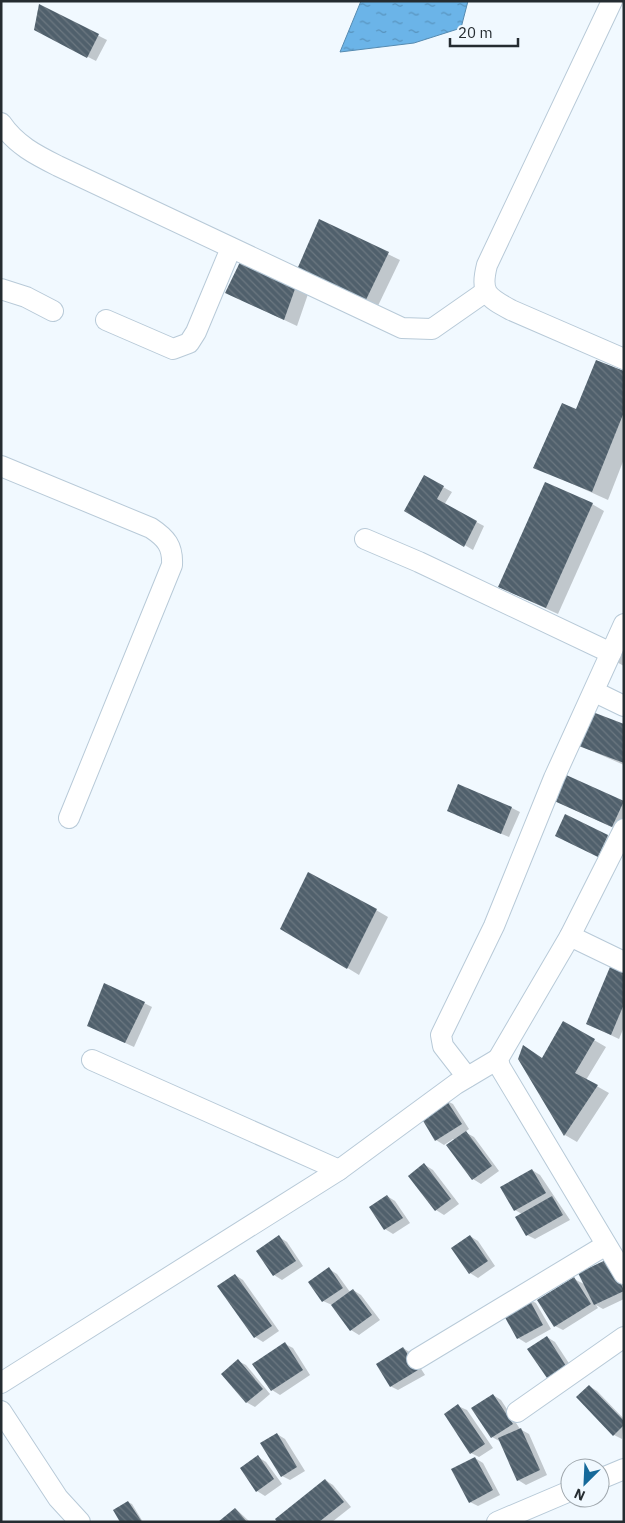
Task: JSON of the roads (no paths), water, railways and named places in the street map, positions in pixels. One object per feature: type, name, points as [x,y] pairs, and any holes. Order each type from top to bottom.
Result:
[{"type":"street","points":[[612,1],[487,264],[483,282],[485,292],[496,302],[624,359]]},
{"type":"street","points":[[1,123],[8,133],[26,150],[402,328],[432,329],[485,292]]},
{"type":"street","points":[[106,320],[173,349],[189,343],[196,332],[231,248]]},
{"type":"street","points":[[1,289],[26,297],[52,311]]},
{"type":"street","points":[[3,472],[151,528],[161,535],[173,552],[172,565],[69,818]]},
{"type":"street","points":[[365,539],[419,562],[611,653]]},
{"type":"street","points":[[467,1077],[443,1046],[441,1035],[494,926],[554,778],[595,692],[624,624]]},
{"type":"street","points":[[595,692],[624,706]]},
{"type":"street","points":[[1,1383],[340,1170],[467,1077],[498,1059],[570,936],[624,829]]},
{"type":"street","points":[[570,936],[624,962]]},
{"type":"street","points":[[498,1059],[500,1067],[624,1274]]},
{"type":"street","points":[[92,1060],[340,1170]]},
{"type":"street","points":[[416,1359],[606,1245]]},
{"type":"street","points":[[517,1412],[624,1337]]},
{"type":"street","points":[[1,1411],[58,1498],[80,1522]]},
{"type":"street","points":[[610,1475],[624,1469]]},
{"type":"street","points":[[497,1522],[560,1495]]},
{"type":"water","points":[[361,1],[468,1],[461,28],[414,43],[340,52]]}]
